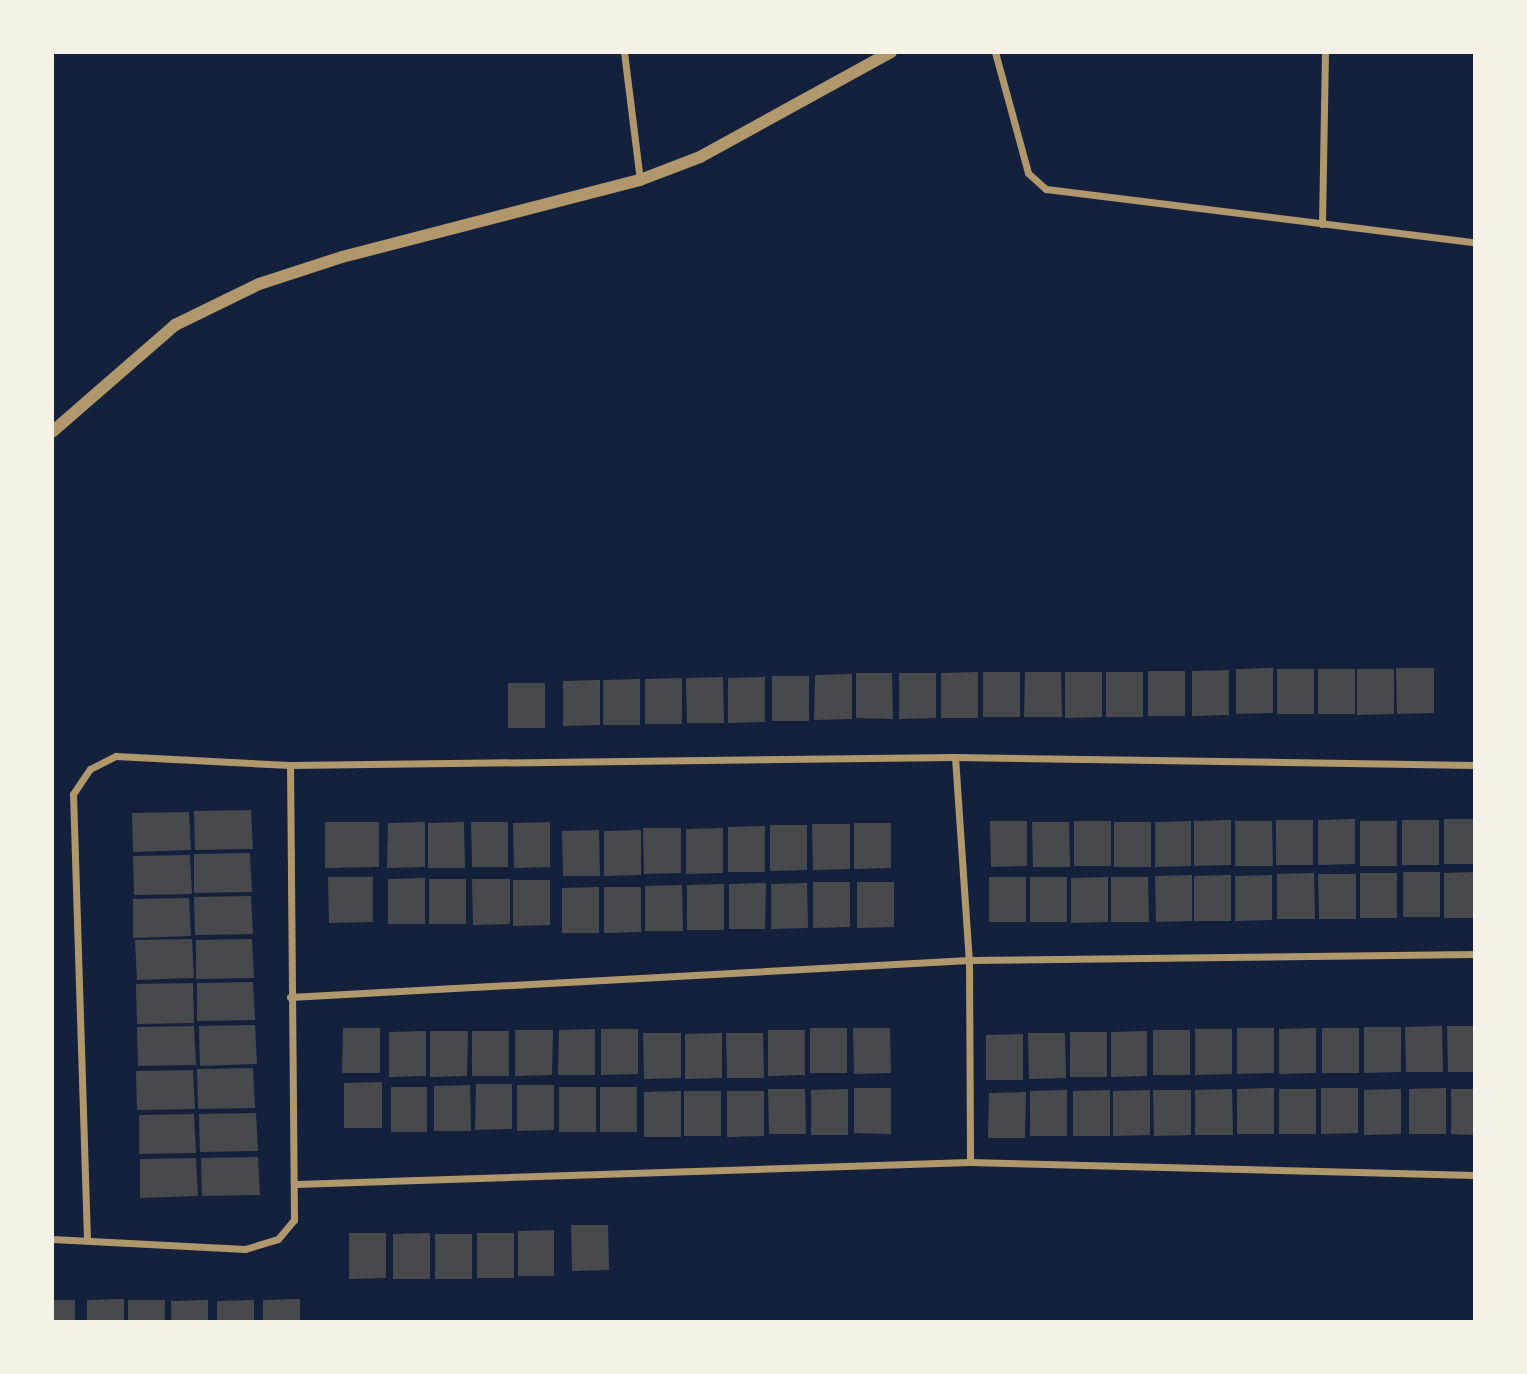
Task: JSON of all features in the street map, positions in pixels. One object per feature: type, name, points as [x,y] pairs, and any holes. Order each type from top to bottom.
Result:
[{"type":"street","points":[[624,52],[640,180]]},
{"type":"street","points":[[52,432],[175,325],[259,284],[342,257],[640,180],[700,157],[891,52]]},
{"type":"street","points":[[995,52],[1028,173],[1046,189],[1475,242]]},
{"type":"street","points":[[1322,224],[1325,52]]},
{"type":"street","points":[[87,1239],[74,794],[90,769],[116,757],[290,765],[955,757],[1475,765]]},
{"type":"street","points":[[955,757],[970,961],[970,1162]]},
{"type":"street","points":[[52,1239],[245,1250],[278,1239],[294,1220],[296,1184],[290,997],[290,765]]},
{"type":"street","points":[[290,997],[970,961],[1475,954]]},
{"type":"street","points":[[296,1184],[970,1162],[1475,1175]]},
{"type":"building","points":[[1273,668],[1273,713],[1236,714],[1236,669]]},
{"type":"building","points":[[1396,668],[1434,668],[1434,713],[1397,714]]},
{"type":"building","points":[[1277,669],[1314,669],[1314,714],[1277,714]]},
{"type":"building","points":[[1318,669],[1355,669],[1355,714],[1318,714]]},
{"type":"building","points":[[1357,669],[1394,669],[1394,714],[1357,715]]},
{"type":"building","points":[[1229,670],[1229,715],[1192,716],[1192,671]]},
{"type":"building","points":[[1148,671],[1185,671],[1185,716],[1148,716]]},
{"type":"building","points":[[978,672],[978,718],[941,718],[941,673]]},
{"type":"building","points":[[983,672],[1020,672],[1020,717],[983,717]]},
{"type":"building","points":[[1025,672],[1061,672],[1062,717],[1024,717]]},
{"type":"building","points":[[1065,672],[1102,672],[1102,717],[1065,718]]},
{"type":"building","points":[[1106,672],[1143,672],[1143,717],[1106,717]]},
{"type":"building","points":[[856,673],[892,673],[893,719],[856,718]]},
{"type":"building","points":[[899,673],[936,673],[936,718],[899,719]]},
{"type":"building","points":[[852,674],[852,719],[814,720],[815,675]]},
{"type":"building","points":[[772,676],[809,676],[809,721],[772,721]]},
{"type":"building","points":[[723,677],[724,723],[687,723],[686,678]]},
{"type":"building","points":[[765,677],[765,722],[728,723],[728,678]]},
{"type":"building","points":[[682,678],[682,724],[645,724],[645,679]]},
{"type":"building","points":[[640,679],[640,725],[603,725],[603,680]]},
{"type":"building","points":[[600,680],[600,725],[563,726],[563,681]]},
{"type":"building","points":[[508,683],[545,683],[545,728],[508,728]]},
{"type":"building","points":[[251,810],[253,849],[195,850],[194,811]]},
{"type":"building","points":[[189,812],[191,850],[133,852],[132,813]]},
{"type":"building","points":[[1355,819],[1355,864],[1318,865],[1318,820]]},
{"type":"building","points":[[1444,819],[1474,819],[1474,864],[1444,864]]},
{"type":"building","points":[[1231,820],[1231,865],[1194,866],[1194,821]]},
{"type":"building","points":[[1276,820],[1313,820],[1313,865],[1276,865]]},
{"type":"building","points":[[1402,820],[1439,820],[1439,865],[1402,865]]},
{"type":"building","points":[[990,821],[1027,821],[1027,866],[991,867]]},
{"type":"building","points":[[1074,821],[1111,821],[1111,866],[1074,866]]},
{"type":"building","points":[[1191,821],[1191,866],[1155,867],[1155,822]]},
{"type":"building","points":[[1235,821],[1272,821],[1273,866],[1235,866]]},
{"type":"building","points":[[1360,821],[1397,821],[1397,866],[1360,866]]},
{"type":"building","points":[[325,822],[379,822],[379,867],[325,868]]},
{"type":"building","points":[[425,822],[425,867],[387,868],[388,823]]},
{"type":"building","points":[[464,822],[465,868],[428,868],[428,823]]},
{"type":"building","points":[[471,822],[508,822],[508,867],[472,867]]},
{"type":"building","points":[[550,822],[550,867],[514,868],[513,823]]},
{"type":"building","points":[[1032,822],[1069,822],[1070,867],[1033,867]]},
{"type":"building","points":[[1114,822],[1151,822],[1151,867],[1114,867]]},
{"type":"building","points":[[854,823],[891,823],[891,868],[854,869]]},
{"type":"building","points":[[812,824],[850,824],[850,869],[813,870]]},
{"type":"building","points":[[770,825],[807,825],[807,870],[770,871]]},
{"type":"building","points":[[765,826],[765,872],[728,872],[728,827]]},
{"type":"building","points":[[643,828],[681,828],[681,873],[644,874]]},
{"type":"building","points":[[723,828],[723,873],[686,874],[686,829]]},
{"type":"building","points":[[599,830],[600,876],[563,876],[562,831]]},
{"type":"building","points":[[641,830],[641,875],[604,876],[604,831]]},
{"type":"building","points":[[250,853],[252,892],[194,893],[194,854]]},
{"type":"building","points":[[190,855],[192,894],[134,895],[133,856]]},
{"type":"building","points":[[1403,872],[1440,872],[1440,917],[1403,917]]},
{"type":"building","points":[[1474,872],[1474,918],[1444,918],[1444,873]]},
{"type":"building","points":[[1314,873],[1315,919],[1277,919],[1277,874]]},
{"type":"building","points":[[1360,873],[1397,873],[1397,918],[1360,918]]},
{"type":"building","points":[[1318,874],[1356,874],[1356,919],[1319,919]]},
{"type":"building","points":[[1192,875],[1192,921],[1156,922],[1155,876]]},
{"type":"building","points":[[1231,875],[1231,921],[1194,921],[1194,876]]},
{"type":"building","points":[[1272,875],[1272,920],[1235,921],[1235,876]]},
{"type":"building","points":[[328,877],[373,877],[373,922],[329,923]]},
{"type":"building","points":[[989,877],[1026,877],[1026,922],[989,922]]},
{"type":"building","points":[[1030,877],[1067,877],[1067,922],[1030,922]]},
{"type":"building","points":[[1108,877],[1108,922],[1071,923],[1071,878]]},
{"type":"building","points":[[1111,877],[1148,877],[1149,922],[1111,922]]},
{"type":"building","points":[[425,878],[425,924],[388,924],[388,879]]},
{"type":"building","points":[[429,879],[466,879],[466,924],[429,924]]},
{"type":"building","points":[[472,879],[510,879],[510,924],[473,925]]},
{"type":"building","points":[[513,880],[550,880],[550,925],[513,926]]},
{"type":"building","points":[[813,882],[850,882],[850,927],[813,928]]},
{"type":"building","points":[[857,882],[894,882],[894,927],[857,928]]},
{"type":"building","points":[[766,883],[765,929],[729,929],[729,884]]},
{"type":"building","points":[[807,883],[808,928],[771,929],[771,884]]},
{"type":"building","points":[[724,884],[724,930],[687,930],[687,885]]},
{"type":"building","points":[[682,885],[683,931],[645,931],[645,886]]},
{"type":"building","points":[[599,887],[599,933],[562,933],[562,888]]},
{"type":"building","points":[[604,887],[641,887],[641,932],[604,933]]},
{"type":"building","points":[[251,896],[253,934],[195,935],[194,897]]},
{"type":"building","points":[[189,898],[191,936],[133,938],[133,899]]},
{"type":"building","points":[[192,939],[194,978],[137,980],[135,940]]},
{"type":"building","points":[[252,939],[254,978],[196,979],[196,940]]},
{"type":"building","points":[[253,982],[255,1020],[197,1021],[197,983]]},
{"type":"building","points":[[193,983],[194,1023],[137,1024],[136,984]]},
{"type":"building","points":[[255,1025],[257,1064],[200,1066],[199,1026]]},
{"type":"building","points":[[194,1026],[196,1065],[138,1066],[137,1027]]},
{"type":"building","points":[[1442,1026],[1443,1072],[1406,1072],[1405,1027]]},
{"type":"building","points":[[1447,1026],[1474,1026],[1474,1072],[1448,1072]]},
{"type":"building","points":[[1364,1027],[1401,1027],[1401,1072],[1364,1073]]},
{"type":"building","points":[[343,1028],[380,1028],[380,1073],[342,1073]]},
{"type":"building","points":[[810,1028],[847,1028],[847,1073],[810,1073]]},
{"type":"building","points":[[853,1028],[890,1028],[891,1073],[854,1074]]},
{"type":"building","points":[[1237,1028],[1274,1028],[1274,1073],[1237,1074]]},
{"type":"building","points":[[1316,1028],[1316,1073],[1279,1074],[1279,1029]]},
{"type":"building","points":[[1322,1028],[1359,1028],[1359,1073],[1322,1073]]},
{"type":"building","points":[[595,1029],[595,1075],[558,1075],[559,1030]]},
{"type":"building","points":[[601,1029],[638,1029],[638,1074],[601,1075]]},
{"type":"building","points":[[1195,1029],[1232,1029],[1232,1074],[1195,1075]]},
{"type":"building","points":[[515,1030],[553,1030],[552,1075],[515,1076]]},
{"type":"building","points":[[768,1030],[805,1030],[805,1075],[768,1076]]},
{"type":"building","points":[[1153,1030],[1190,1030],[1190,1075],[1153,1075]]},
{"type":"building","points":[[426,1031],[426,1076],[389,1077],[389,1032]]},
{"type":"building","points":[[430,1031],[468,1031],[467,1076],[430,1077]]},
{"type":"building","points":[[472,1031],[509,1031],[509,1076],[472,1076]]},
{"type":"building","points":[[1147,1031],[1147,1076],[1111,1077],[1111,1032]]},
{"type":"building","points":[[1070,1032],[1107,1032],[1107,1077],[1070,1077]]},
{"type":"building","points":[[643,1033],[681,1033],[681,1078],[644,1079]]},
{"type":"building","points":[[722,1033],[722,1078],[685,1079],[685,1034]]},
{"type":"building","points":[[726,1033],[763,1033],[764,1078],[727,1078]]},
{"type":"building","points":[[1028,1033],[1065,1033],[1066,1078],[1029,1079]]},
{"type":"building","points":[[1023,1034],[1023,1080],[986,1080],[986,1035]]},
{"type":"building","points":[[253,1068],[255,1108],[198,1109],[197,1069]]},
{"type":"building","points":[[193,1070],[195,1109],[137,1110],[136,1071]]},
{"type":"building","points":[[382,1082],[382,1128],[344,1128],[344,1083]]},
{"type":"building","points":[[476,1084],[512,1084],[512,1129],[475,1130]]},
{"type":"building","points":[[470,1085],[471,1131],[434,1131],[434,1086]]},
{"type":"building","points":[[517,1085],[554,1085],[554,1130],[517,1131]]},
{"type":"building","points":[[391,1087],[427,1087],[427,1132],[391,1132]]},
{"type":"building","points":[[559,1087],[596,1087],[596,1132],[559,1132]]},
{"type":"building","points":[[600,1087],[637,1087],[637,1132],[600,1132]]},
{"type":"building","points":[[854,1088],[891,1088],[891,1134],[854,1133]]},
{"type":"building","points":[[1274,1088],[1274,1134],[1237,1134],[1237,1089]]},
{"type":"building","points":[[1321,1088],[1358,1088],[1358,1133],[1321,1134]]},
{"type":"building","points":[[1446,1088],[1446,1134],[1409,1134],[1409,1089]]},
{"type":"building","points":[[768,1089],[805,1089],[806,1134],[769,1134]]},
{"type":"building","points":[[848,1089],[848,1135],[811,1135],[811,1090]]},
{"type":"building","points":[[1232,1089],[1233,1135],[1195,1135],[1195,1090]]},
{"type":"building","points":[[1279,1089],[1316,1089],[1316,1134],[1279,1134]]},
{"type":"building","points":[[1401,1089],[1401,1134],[1364,1135],[1364,1090]]},
{"type":"building","points":[[1451,1089],[1474,1089],[1474,1135],[1451,1134]]},
{"type":"building","points":[[1067,1090],[1067,1136],[1030,1136],[1030,1091]]},
{"type":"building","points":[[1110,1090],[1110,1136],[1073,1136],[1073,1091]]},
{"type":"building","points":[[1150,1090],[1150,1135],[1113,1136],[1113,1091]]},
{"type":"building","points":[[1153,1090],[1191,1090],[1191,1135],[1154,1136]]},
{"type":"building","points":[[681,1091],[681,1137],[644,1137],[644,1092]]},
{"type":"building","points":[[684,1091],[721,1091],[721,1136],[684,1136]]},
{"type":"building","points":[[727,1091],[764,1091],[764,1136],[727,1137]]},
{"type":"building","points":[[1026,1092],[1025,1138],[988,1138],[989,1093]]},
{"type":"building","points":[[256,1113],[258,1151],[200,1152],[199,1114]]},
{"type":"building","points":[[194,1114],[196,1153],[139,1154],[139,1115]]},
{"type":"building","points":[[258,1157],[260,1195],[202,1196],[201,1158]]},
{"type":"building","points":[[196,1158],[198,1196],[140,1198],[140,1159]]},
{"type":"building","points":[[571,1225],[608,1225],[609,1270],[572,1271]]},
{"type":"building","points":[[554,1230],[554,1276],[518,1276],[518,1231]]},
{"type":"building","points":[[349,1233],[386,1233],[386,1278],[349,1279]]},
{"type":"building","points":[[430,1233],[430,1279],[393,1279],[393,1234]]},
{"type":"building","points":[[477,1233],[514,1233],[514,1278],[477,1278]]},
{"type":"building","points":[[435,1234],[472,1234],[472,1279],[435,1279]]},
{"type":"building","points":[[124,1299],[124,1322],[87,1322],[87,1300]]},
{"type":"building","points":[[300,1299],[300,1322],[263,1322],[263,1300]]},
{"type":"building","points":[[52,1300],[75,1300],[75,1322],[52,1322]]},
{"type":"building","points":[[128,1300],[165,1300],[165,1322],[128,1322]]},
{"type":"building","points":[[208,1300],[208,1322],[171,1322],[171,1301]]},
{"type":"building","points":[[254,1300],[254,1322],[217,1322],[217,1301]]}]
